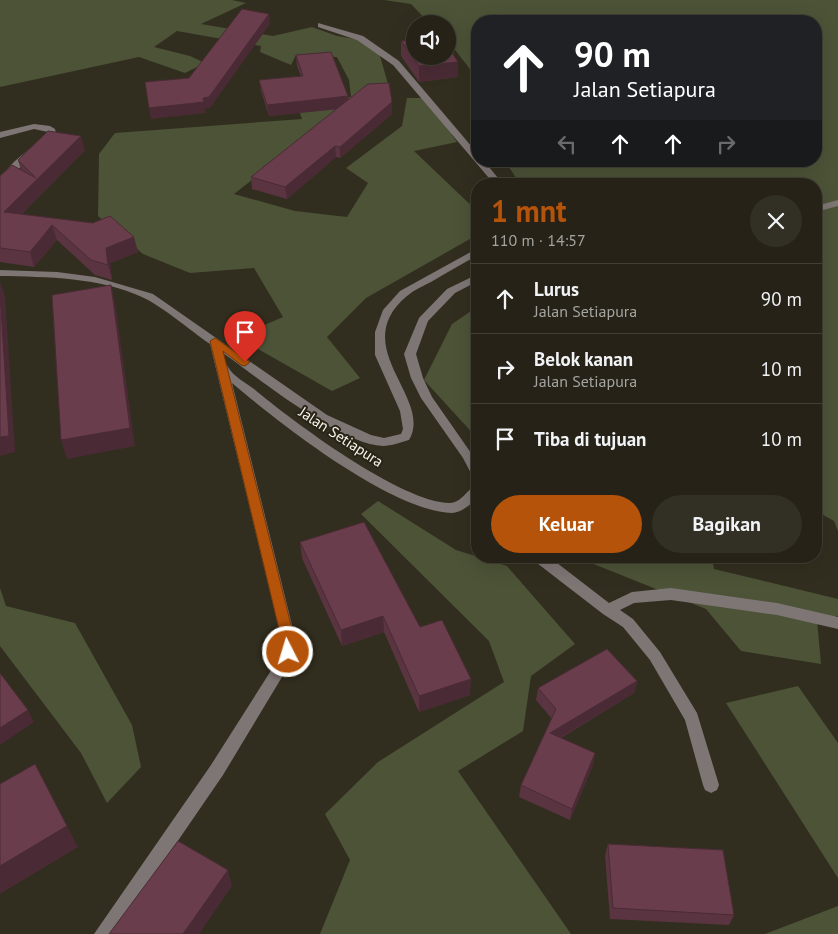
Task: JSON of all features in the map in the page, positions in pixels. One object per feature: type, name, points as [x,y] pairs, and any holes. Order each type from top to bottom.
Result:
[{"type":"street","points":[[321,25],[360,38],[396,63],[471,152]]},
{"type":"street","points":[[0,135],[37,126],[45,126],[52,131],[52,134],[19,163],[0,186]]},
{"type":"street","points":[[484,167],[494,178]]},
{"type":"street","points":[[822,207],[838,203]]},
{"type":"street","name":"Jalan Setiapura","points":[[0,273],[89,279],[126,286],[149,296],[323,418],[368,439],[384,442],[405,437],[409,429],[406,411],[381,355],[380,332],[388,310],[404,292],[471,255]]},
{"type":"street","points":[[471,280],[451,290],[424,320],[410,354],[417,378],[427,398],[471,462]]},
{"type":"street","points":[[103,934],[217,770],[288,652],[286,629],[215,341]]},
{"type":"street","name":"Jalan Setiapura","points":[[223,370],[276,414],[368,476],[416,500],[453,508],[471,505]]},
{"type":"street","points":[[547,563],[628,623],[655,656],[692,718],[711,785]]},
{"type":"street","points":[[608,610],[632,598],[670,594],[777,609],[838,622]]},
{"type":"green space","points":[[0,0],[232,0],[246,3],[201,24],[273,36],[312,27],[337,36],[368,41],[380,56],[390,91],[362,94],[234,194],[295,211],[347,217],[368,183],[346,168],[402,126],[407,98],[426,98],[457,142],[414,151],[471,205],[471,238],[366,298],[327,337],[360,378],[332,391],[237,337],[283,317],[254,268],[190,273],[143,254],[98,216],[99,154],[115,133],[302,119],[291,86],[303,104],[351,97],[349,80],[337,57],[296,55],[291,65],[260,52],[261,46],[177,31],[154,47],[190,56],[205,63],[185,73],[139,57],[0,87]]},
{"type":"green space","points":[[384,0],[838,0],[838,531],[834,521],[822,514],[822,178],[516,178],[509,167],[822,167],[822,15],[471,15],[471,70],[456,51],[456,15],[421,15],[411,4]]},
{"type":"green space","points":[[471,311],[471,431],[424,380],[452,324]]},
{"type":"green space","points":[[378,501],[456,550],[471,555],[471,563],[497,563],[507,566],[575,644],[531,676],[523,731],[458,771],[571,934],[320,934],[350,860],[325,814],[378,762],[504,682],[489,641],[361,514]]},
{"type":"green space","points":[[591,563],[713,563],[714,569],[838,599],[838,616],[817,620],[821,664],[741,651],[706,609]]},
{"type":"green space","points":[[0,588],[6,606],[75,623],[132,725],[141,767],[107,803],[81,753],[0,646]]},
{"type":"green space","points":[[798,686],[838,743],[838,878],[726,703]]},
{"type":"green space","points":[[838,906],[838,934],[765,934]]},
{"type":"building","points":[[242,9],[269,14],[209,97],[203,98],[204,102],[149,108],[145,82],[189,78]]},
{"type":"building","points":[[401,41],[406,41],[406,48]]},
{"type":"building","points":[[331,52],[348,96],[267,105],[259,80],[303,76],[296,55]]},
{"type":"building","points":[[389,83],[392,102],[340,147],[335,146],[285,187],[251,177],[368,84]]},
{"type":"building","points":[[48,131],[81,136],[4,212],[93,223],[110,216],[134,237],[106,248],[108,265],[91,260],[52,225],[30,252],[0,248],[0,176],[12,165],[36,178],[18,160]]},
{"type":"building","points":[[111,285],[130,428],[61,440],[52,295]]},
{"type":"building","points":[[0,292],[9,436],[0,437]]},
{"type":"building","points":[[364,522],[420,627],[442,620],[471,679],[419,696],[383,616],[341,630],[300,542]]},
{"type":"building","points":[[607,649],[637,681],[550,733],[595,753],[572,809],[521,785],[556,709],[538,688]]},
{"type":"building","points":[[0,673],[28,710],[0,728]]},
{"type":"building","points":[[35,764],[67,826],[0,866],[0,784]]},
{"type":"building","points":[[178,841],[228,870],[183,934],[109,934]]},
{"type":"building","points":[[608,844],[723,850],[734,915],[613,908]]},
{"type":"route","points":[[245,362],[215,341],[286,629],[288,652]]}]
